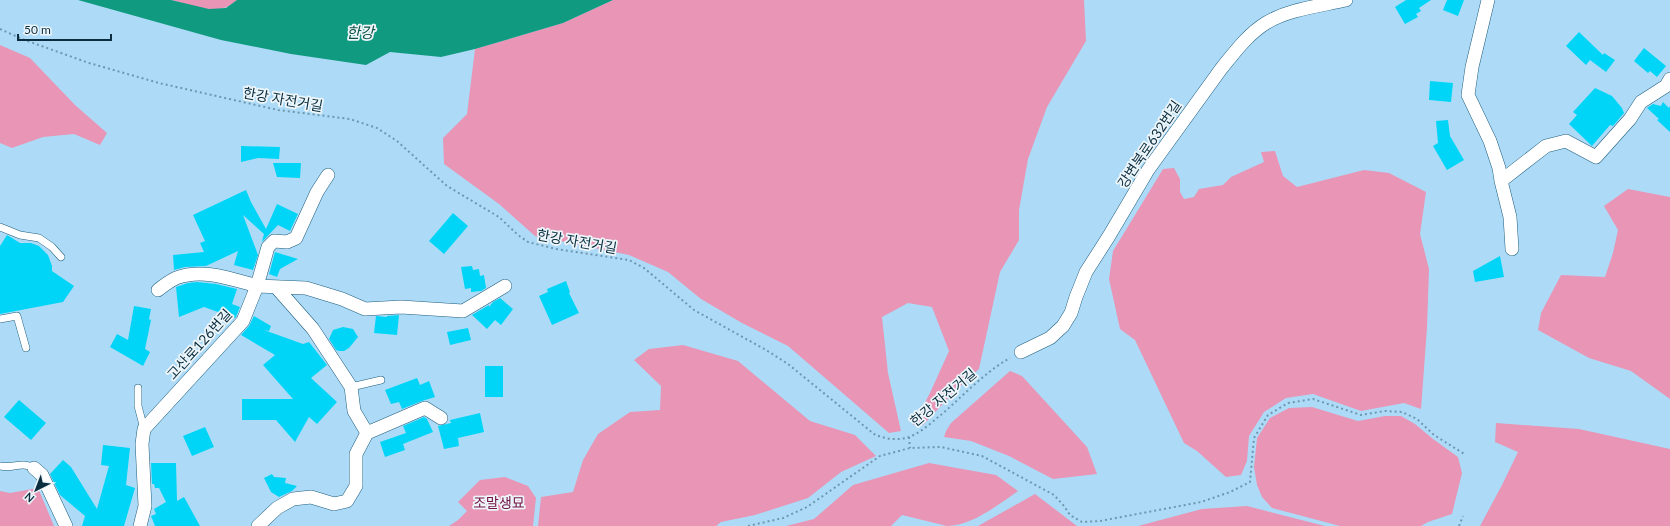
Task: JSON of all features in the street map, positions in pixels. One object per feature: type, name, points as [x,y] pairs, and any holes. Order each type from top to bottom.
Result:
[{"type":"street","name":"강변북로632번길","points":[[1021,352],[1050,338],[1063,326],[1071,313],[1086,272],[1148,170],[1221,69],[1238,49],[1257,31],[1271,21],[1296,12],[1346,0]]},
{"type":"street","points":[[1488,0],[1472,67],[1468,95],[1490,142],[1499,168],[1500,181],[1510,217],[1512,249]]},
{"type":"street","points":[[1500,181],[1546,146],[1566,141],[1596,157],[1630,119],[1641,102],[1669,84]]},
{"type":"street","name":"고산로126번길","points":[[144,429],[243,321],[257,286],[268,247],[274,241],[287,242],[296,238],[317,192],[328,175]]},
{"type":"street","points":[[158,290],[176,278],[199,273],[218,276],[257,286],[306,288],[342,298],[365,309],[401,307],[463,311],[505,286]]},
{"type":"street","points":[[276,287],[313,329],[351,387],[354,412],[367,433]]},
{"type":"street","points":[[258,526],[277,508],[293,499],[311,497],[334,504],[347,501],[356,486],[356,454],[367,433],[425,408],[441,418]]},
{"type":"street","points":[[140,526],[145,506],[142,444],[144,429]]},
{"type":"street","points":[[34,468],[42,475],[66,526]]},
{"type":"lane","points":[[0,228],[20,235],[39,238],[52,247],[61,257]]},
{"type":"lane","points":[[0,319],[18,316],[26,348]]},
{"type":"lane","points":[[351,387],[381,380]]},
{"type":"lane","points":[[138,388],[138,406],[144,429]]},
{"type":"lane","points":[[0,466],[9,468],[25,464],[34,468]]},
{"type":"path","name":"한강 자전거길","points":[[0,29],[22,39],[81,60],[160,83],[278,110],[350,119],[377,128],[397,142],[447,186],[499,217],[518,235],[528,242],[556,249],[629,260],[644,268],[694,310],[788,364],[874,434],[881,437],[894,439],[909,437],[925,428],[994,367],[1021,352]]},
{"type":"path","points":[[748,526],[783,518],[807,507],[880,456],[910,448],[941,447],[982,456],[1054,496],[1064,506],[1070,515],[1082,522],[1100,521],[1201,502],[1230,492],[1250,482],[1254,438],[1268,415],[1288,403],[1312,398],[1361,415],[1384,411],[1402,412],[1417,419],[1434,435],[1466,455]]},
{"type":"path","points":[[909,437],[910,448]]},
{"type":"path","points":[[1459,526],[1463,516]]},
{"type":"green space","points":[[171,0],[237,0],[222,8],[205,9]]},
{"type":"green space","points":[[613,0],[1084,0],[1086,41],[1047,107],[1028,159],[1019,210],[1019,240],[1000,272],[979,369],[954,392],[923,425],[913,425],[930,393],[949,351],[932,307],[908,303],[882,317],[888,373],[901,431],[889,433],[788,346],[742,323],[701,299],[668,272],[629,255],[535,236],[499,204],[444,164],[443,138],[467,114],[475,49],[563,23]]},
{"type":"green space","points":[[0,45],[30,58],[75,105],[107,133],[100,145],[74,134],[43,137],[12,148],[0,143]]},
{"type":"green space","points":[[1275,151],[1283,176],[1297,187],[1364,170],[1389,173],[1426,192],[1420,234],[1429,269],[1427,328],[1421,409],[1404,403],[1361,411],[1313,394],[1286,398],[1264,412],[1249,436],[1247,461],[1241,475],[1226,477],[1197,451],[1184,443],[1135,340],[1120,329],[1109,279],[1113,251],[1163,169],[1174,168],[1180,179],[1180,192],[1184,199],[1194,197],[1199,189],[1223,185],[1231,177],[1264,162],[1261,152]]},
{"type":"green space","points":[[1628,189],[1670,197],[1670,399],[1631,371],[1589,358],[1538,330],[1541,313],[1561,275],[1605,277],[1613,253],[1618,230],[1604,206]]},
{"type":"green space","points":[[683,345],[738,361],[810,421],[855,435],[876,456],[841,472],[808,498],[755,515],[721,522],[716,526],[538,526],[541,497],[573,492],[583,460],[598,434],[630,412],[660,410],[661,386],[634,360],[649,349]]},
{"type":"green space","points":[[1010,371],[1022,376],[1087,447],[1097,474],[1053,479],[1009,456],[971,441],[944,437],[951,423]]},
{"type":"green space","points":[[1312,407],[1358,421],[1385,416],[1401,416],[1415,424],[1458,457],[1462,473],[1452,514],[1428,522],[1421,526],[1340,526],[1272,508],[1262,497],[1257,485],[1254,467],[1257,438],[1270,418],[1289,408]]},
{"type":"green space","points":[[1496,423],[1579,429],[1670,449],[1670,526],[1480,526],[1518,452],[1495,442]]},
{"type":"green space","points":[[929,463],[996,475],[1018,491],[985,513],[956,525],[947,526],[902,515],[891,526],[786,526],[814,519],[853,485]]},
{"type":"green space","name":"조말생묘","points":[[505,477],[528,486],[536,498],[533,526],[449,526],[467,511],[458,502],[480,480]]},
{"type":"green space","points":[[38,488],[54,526],[0,526],[0,491],[10,493]]},
{"type":"green space","points":[[1035,494],[1077,526],[978,526]]},
{"type":"green space","points":[[1247,506],[1325,526],[1138,526],[1202,509]]},
{"type":"water","name":"한강","points":[[78,0],[171,0],[209,9],[226,8],[237,0],[613,0],[563,23],[475,49],[441,57],[390,52],[366,65],[291,54],[221,40]]},
{"type":"building","points":[[1406,0],[1431,0],[1419,8],[1421,11],[1416,14],[1418,17],[1405,24],[1395,7]]},
{"type":"building","points":[[1447,0],[1464,0],[1458,16],[1443,10]]},
{"type":"building","points":[[1579,32],[1603,55],[1604,53],[1615,60],[1606,72],[1590,60],[1586,65],[1566,46]]},
{"type":"building","points":[[1644,48],[1666,66],[1657,77],[1650,71],[1648,73],[1634,61]]},
{"type":"building","points":[[1430,81],[1453,83],[1451,102],[1429,100]]},
{"type":"building","points":[[1595,88],[1612,96],[1622,108],[1624,113],[1613,126],[1610,125],[1592,146],[1569,124],[1577,115],[1573,112]]},
{"type":"building","points":[[1663,102],[1669,108],[1670,106],[1670,132],[1647,108],[1653,104],[1661,106]]},
{"type":"building","points":[[1448,120],[1450,136],[1464,160],[1447,170],[1433,146],[1438,143],[1436,121]]},
{"type":"building","points":[[241,146],[280,147],[279,159],[258,158],[241,162]]},
{"type":"building","points":[[273,163],[301,163],[300,178],[277,177]]},
{"type":"building","points":[[246,190],[266,229],[277,204],[298,214],[290,231],[278,225],[262,242],[264,234],[243,215],[258,255],[253,270],[234,265],[238,251],[206,266],[185,267],[174,270],[173,255],[204,252],[200,243],[205,241],[193,215]]},
{"type":"building","points":[[453,213],[468,226],[444,254],[429,241]]},
{"type":"building","points":[[7,235],[20,243],[31,243],[39,246],[48,255],[52,266],[52,271],[74,286],[63,302],[0,314],[0,246]]},
{"type":"building","points":[[275,252],[298,259],[280,269],[277,277],[269,274]]},
{"type":"building","points":[[1500,256],[1504,277],[1475,282],[1473,271]]},
{"type":"building","points":[[472,266],[473,270],[479,269],[480,276],[484,275],[486,288],[481,291],[471,292],[471,288],[465,289],[461,267]]},
{"type":"building","points":[[566,281],[570,292],[569,293],[579,313],[552,325],[539,296],[548,292],[547,289]]},
{"type":"building","points":[[197,282],[216,284],[237,289],[232,304],[240,307],[236,317],[235,318],[204,307],[179,317],[176,287]]},
{"type":"building","points":[[500,298],[513,309],[501,325],[495,320],[487,329],[472,315],[489,305],[489,307],[493,302]]},
{"type":"building","points":[[134,306],[151,309],[149,319],[151,320],[145,349],[150,352],[143,366],[110,347],[117,334],[128,340]]},
{"type":"building","points":[[399,315],[397,335],[374,333],[376,316],[387,317]]},
{"type":"building","points":[[254,316],[271,326],[269,331],[264,330],[303,344],[309,342],[327,365],[311,378],[337,402],[317,424],[309,417],[295,442],[276,420],[242,420],[242,399],[293,399],[263,365],[275,355],[241,335],[249,326]]},
{"type":"building","points":[[343,327],[353,329],[358,337],[349,348],[344,351],[339,351],[336,350],[329,339],[333,330]]},
{"type":"building","points":[[468,328],[471,340],[450,345],[447,332]]},
{"type":"building","points":[[485,366],[503,366],[503,397],[485,397]]},
{"type":"building","points":[[417,378],[420,385],[429,381],[435,397],[402,409],[399,402],[391,404],[385,390]]},
{"type":"building","points":[[19,400],[46,423],[31,440],[4,417]]},
{"type":"building","points":[[480,413],[484,432],[458,438],[459,446],[444,449],[438,426],[451,423],[450,420]]},
{"type":"building","points":[[424,417],[427,419],[433,432],[403,444],[405,450],[385,457],[380,442],[406,433],[403,426]]},
{"type":"building","points":[[205,427],[214,447],[192,456],[183,436]]},
{"type":"building","points":[[103,445],[130,448],[126,485],[135,488],[124,526],[82,526],[85,516],[60,495],[50,474],[63,460],[71,467],[97,509],[109,466],[101,465]]},
{"type":"building","points":[[151,463],[176,463],[177,501],[184,497],[200,526],[155,526],[151,516],[156,514],[154,509],[166,502],[159,488],[155,488],[154,484],[152,484]]},
{"type":"building","points":[[272,474],[274,477],[286,478],[285,483],[297,486],[292,491],[279,497],[271,492],[264,478]]}]
